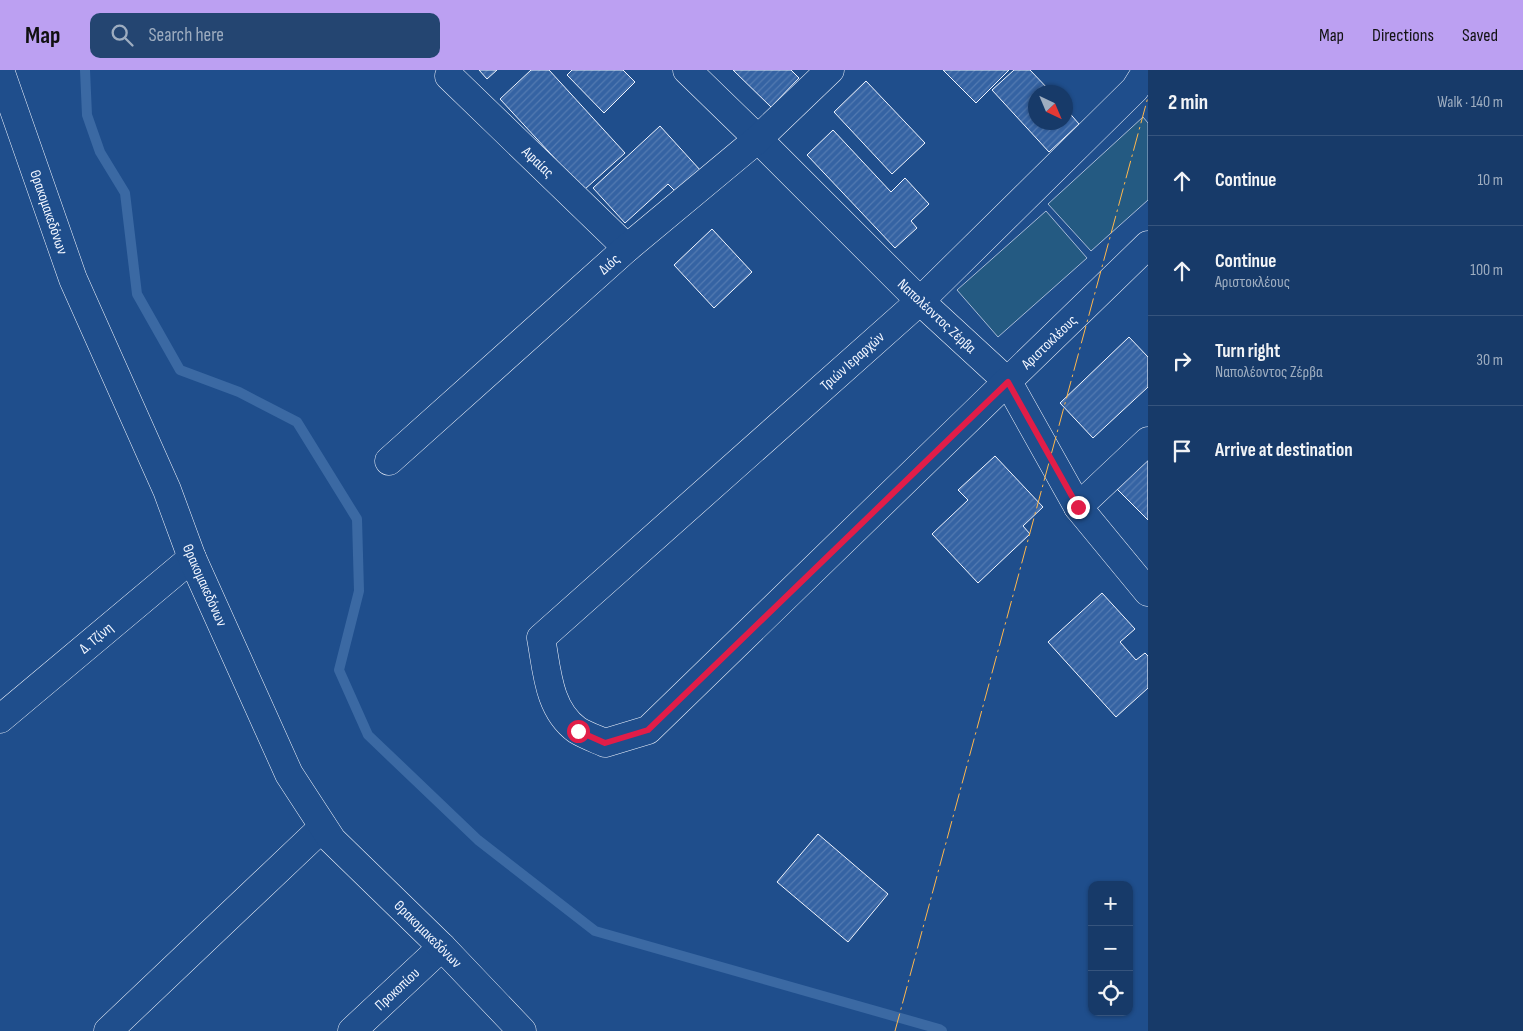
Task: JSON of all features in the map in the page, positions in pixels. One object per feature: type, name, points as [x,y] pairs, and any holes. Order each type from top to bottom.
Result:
[{"type":"street","name":"Θρακομακεδόνων","points":[[0,70],[73,279],[167,490],[192,558],[289,774],[332,840],[442,947],[522,1031]]},
{"type":"street","name":"Ναπολέοντος Ζέρβα","points":[[687,70],[920,301],[1008,382],[1078,507],[1148,592]]},
{"type":"street","name":"Διός","points":[[389,461],[627,248],[758,139],[830,70]]},
{"type":"street","name":"Τριών Ιεραρχών","points":[[648,730],[605,743],[578,731],[563,718],[554,702],[541,638],[920,301],[1135,90],[1147,70]]},
{"type":"street","name":"Αφαίας","points":[[449,76],[627,248]]},
{"type":"street","name":"Αριστοκλέους","points":[[648,730],[1148,245]]},
{"type":"street","points":[[1078,507],[1148,441]]},
{"type":"street","name":"Δ. Τζίνη","points":[[0,719],[192,558]]},
{"type":"street","points":[[108,1031],[323,827]]},
{"type":"street","name":"Προκοπίου","points":[[352,1031],[442,947]]},
{"type":"shaded area","points":[[1143,117],[1148,123],[1148,200],[1091,251],[1048,204]]},
{"type":"shaded area","points":[[1046,211],[1087,258],[998,337],[957,290]]},
{"type":"building","points":[[479,70],[497,70],[487,79]]},
{"type":"building","points":[[531,70],[549,70],[625,153],[584,190],[500,99]]},
{"type":"building","points":[[572,70],[623,70],[635,82],[604,113],[567,75]]},
{"type":"building","points":[[733,70],[791,70],[799,78],[771,107]]},
{"type":"building","points":[[943,70],[1009,70],[976,103]]},
{"type":"building","points":[[1014,70],[1030,70],[1044,85],[1028,85],[1028,129],[992,90]]},
{"type":"building","points":[[866,81],[925,143],[892,174],[834,112]]},
{"type":"building","points":[[1073,117],[1079,124],[1073,130]]},
{"type":"building","points":[[660,126],[701,171],[677,193],[668,184],[625,223],[593,188]]},
{"type":"building","points":[[833,130],[891,192],[905,178],[929,204],[911,221],[917,228],[895,248],[807,155]]},
{"type":"building","points":[[1029,130],[1073,130],[1049,152]]},
{"type":"building","points":[[712,229],[752,272],[714,308],[674,265]]},
{"type":"building","points":[[1129,337],[1148,357],[1148,387],[1093,438],[1060,403]]},
{"type":"building","points":[[1148,452],[1148,520],[1114,486]]},
{"type":"building","points":[[995,456],[1043,507],[1023,526],[1030,534],[978,583],[932,534],[968,500],[958,490]]},
{"type":"building","points":[[1102,593],[1135,629],[1120,642],[1136,660],[1145,653],[1148,656],[1148,688],[1116,717],[1048,642]]},
{"type":"building","points":[[818,834],[888,894],[848,942],[777,882]]},
{"type":"waterway","points":[[85,70],[87,115],[100,152],[125,193],[137,294],[180,370],[239,392],[297,422],[357,519],[359,591],[339,670],[368,735],[478,840],[595,931],[942,1031]]},
{"type":"power","points":[[895,1031],[1148,97]]},
{"type":"route","points":[[578,731],[605,743],[648,730],[1008,382],[1078,507]]}]
